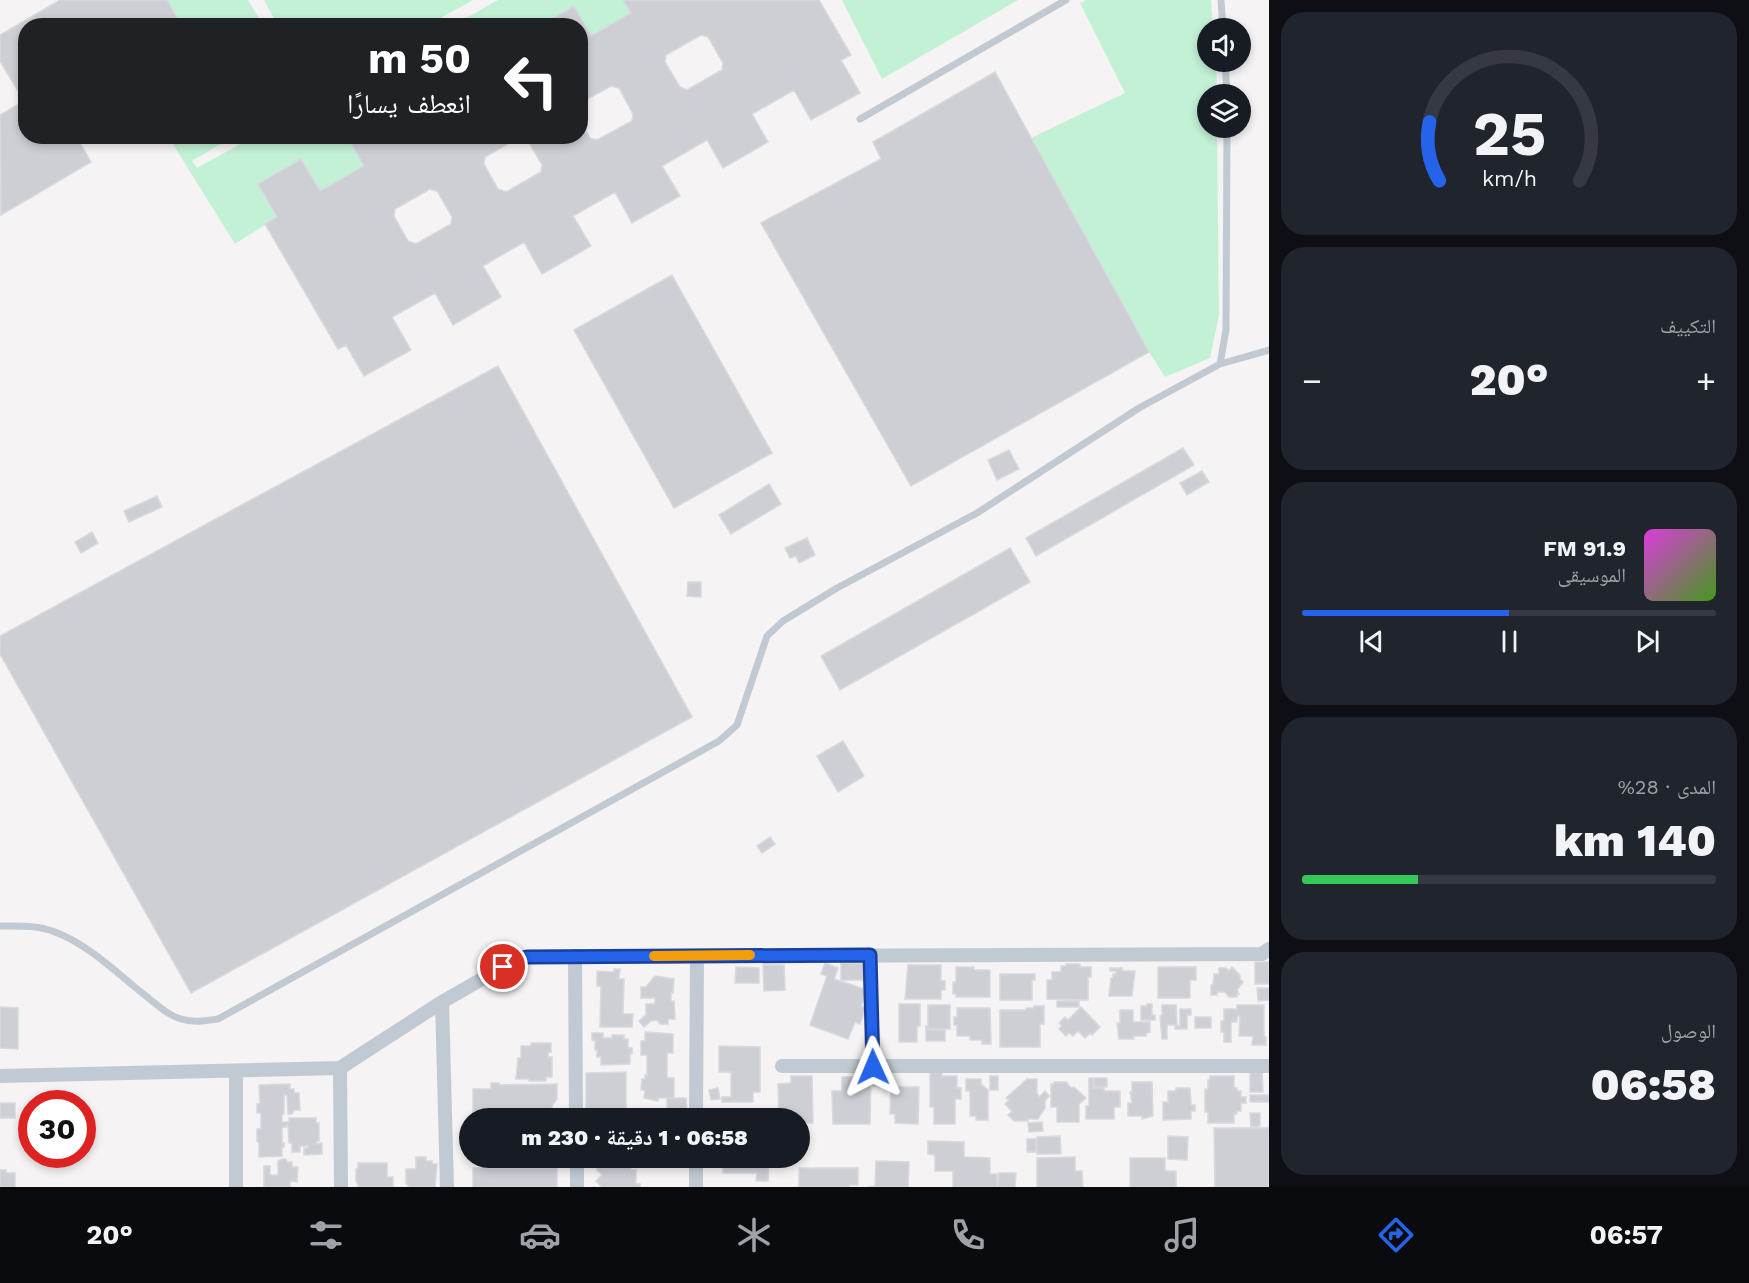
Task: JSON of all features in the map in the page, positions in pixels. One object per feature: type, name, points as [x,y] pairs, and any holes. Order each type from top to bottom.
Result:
[{"type":"street","points":[[0,1076],[340,1068],[442,1002],[517,959],[527,957],[1262,954],[1269,949]]},
{"type":"street","points":[[870,955],[873,1067]]},
{"type":"street","points":[[575,956],[576,1108]]},
{"type":"street","points":[[696,1108],[697,956]]},
{"type":"street","points":[[442,1002],[447,1187]]},
{"type":"street","points":[[782,1066],[1269,1066]]},
{"type":"street","points":[[340,1068],[341,1187]]},
{"type":"street","points":[[236,1071],[236,1187]]},
{"type":"street","points":[[577,1168],[577,1187]]},
{"type":"street","points":[[696,1168],[696,1187]]},
{"type":"lane","points":[[860,119],[1066,0]]},
{"type":"lane","points":[[1221,0],[1222,18]]},
{"type":"lane","points":[[1220,364],[1226,330],[1227,138]]},
{"type":"lane","points":[[0,926],[36,927],[54,931],[87,949],[164,1011],[181,1019],[199,1022],[218,1019],[719,741],[737,725],[767,636],[783,621],[837,588],[976,513],[1139,408],[1220,364],[1269,350]]},
{"type":"green space","points":[[167,0],[248,0],[259,18],[178,18]]},
{"type":"green space","points":[[264,0],[473,0],[441,18],[274,18]]},
{"type":"green space","points":[[498,0],[623,0],[631,13],[591,36],[588,31],[588,18],[581,18],[574,6],[553,18],[466,18]]},
{"type":"green space","points":[[842,0],[1018,0],[882,79]]},
{"type":"green space","points":[[1086,0],[1211,0],[1212,18],[1197,18],[1197,72],[1216,72],[1217,84],[1197,84],[1197,138],[1217,138],[1219,315],[1210,358],[1165,377],[1031,138],[1125,93],[1080,3]]},
{"type":"green space","points":[[173,144],[220,144],[192,161],[197,168],[240,144],[351,144],[364,166],[320,191],[258,184],[277,217],[235,244]]},
{"type":"building","points":[[60,0],[167,0],[177,18],[29,18]]},
{"type":"building","points":[[623,0],[819,0],[851,55],[841,60],[860,93],[811,120],[794,90],[752,114],[768,142],[723,168],[707,140],[662,166],[680,196],[632,223],[615,192],[573,216],[591,246],[542,274],[524,242],[483,266],[501,297],[453,325],[435,293],[392,317],[411,350],[364,376],[346,345],[338,349],[265,224],[277,217],[258,184],[301,159],[320,191],[364,166],[352,144],[508,144],[485,157],[484,164],[498,189],[506,192],[541,172],[542,165],[530,144],[588,144],[588,135],[597,140],[632,121],[633,114],[619,88],[611,86],[588,99],[588,31],[591,36],[631,13]],"holes":[[[701,35],[708,37],[723,63],[722,70],[687,90],[680,87],[665,62],[666,55]],[[430,189],[437,191],[452,217],[451,224],[416,244],[408,241],[394,216],[395,209]]]},
{"type":"building","points":[[574,6],[581,18],[554,18]]},
{"type":"building","points":[[18,24],[18,91],[0,61],[0,35]]},
{"type":"building","points":[[995,72],[1149,352],[911,486],[761,223],[881,159],[873,142]]},
{"type":"building","points":[[18,104],[18,144],[81,144],[91,162],[1,215],[0,115]]},
{"type":"building","points":[[672,275],[772,453],[674,508],[574,330]]},
{"type":"building","points":[[498,366],[692,717],[191,993],[0,654],[0,636]]},
{"type":"building","points":[[1183,448],[1194,465],[1036,556],[1026,538]]},
{"type":"building","points":[[1009,450],[1019,469],[997,480],[988,460]]},
{"type":"building","points":[[1202,471],[1209,482],[1187,495],[1180,483]]},
{"type":"building","points":[[769,484],[781,504],[731,534],[719,515]]},
{"type":"building","points":[[157,496],[162,507],[129,522],[124,511]]},
{"type":"building","points":[[92,532],[98,543],[81,553],[75,542]]},
{"type":"building","points":[[807,538],[815,555],[799,563],[796,556],[790,558],[785,548]]},
{"type":"building","points":[[1010,548],[1030,582],[840,690],[821,656]]},
{"type":"building","points":[[688,582],[701,582],[701,597],[687,596]]},
{"type":"building","points":[[843,741],[864,776],[838,792],[817,756]]},
{"type":"building","points":[[770,837],[775,844],[762,853],[757,846]]},
{"type":"building","points":[[1255,962],[1269,962],[1269,984],[1255,984]]},
{"type":"building","points":[[825,963],[838,968],[834,979],[867,990],[861,1006],[866,1008],[860,1024],[855,1022],[848,1039],[810,1025],[827,976],[821,974]]},
{"type":"building","points":[[841,963],[868,964],[867,980],[841,980]]},
{"type":"building","points":[[1066,964],[1091,967],[1091,977],[1088,977],[1088,1000],[1047,999],[1047,980],[1052,980],[1052,972],[1061,972],[1061,966],[1066,966]]},
{"type":"building","points":[[763,965],[784,965],[785,990],[764,991]]},
{"type":"building","points":[[908,965],[941,965],[941,981],[945,981],[945,990],[941,990],[941,999],[905,999]]},
{"type":"building","points":[[736,967],[759,968],[759,983],[735,983]]},
{"type":"building","points":[[956,967],[990,970],[990,997],[956,997],[956,994],[953,994],[953,982],[956,982]]},
{"type":"building","points":[[1158,967],[1196,967],[1196,980],[1190,980],[1190,998],[1158,998]]},
{"type":"building","points":[[1232,967],[1243,982],[1237,990],[1239,994],[1237,997],[1229,997],[1225,992],[1211,995],[1214,974],[1219,974],[1219,968],[1226,968],[1229,971]]},
{"type":"building","points":[[1110,968],[1135,971],[1132,996],[1109,996],[1111,978],[1113,974],[1116,974],[1116,971],[1110,971]]},
{"type":"building","points":[[614,969],[620,969],[619,979],[624,979],[623,1014],[633,1014],[632,1027],[600,1027],[601,986],[597,986],[597,971],[614,972]]},
{"type":"building","points":[[1000,974],[1035,974],[1035,980],[1032,980],[1032,1000],[1000,1000]]},
{"type":"building","points":[[655,976],[674,979],[671,1001],[674,1001],[675,1019],[668,1019],[668,1024],[660,1024],[657,1020],[651,1021],[644,1027],[639,1021],[646,1015],[646,1004],[655,1004],[655,998],[641,998],[641,987],[646,987]]},
{"type":"building","points":[[1257,988],[1269,988],[1269,1000],[1258,1001]]},
{"type":"building","points":[[1057,1001],[1079,1001],[1079,1007],[1057,1007]]},
{"type":"building","points":[[899,1004],[920,1004],[917,1042],[899,1042]]},
{"type":"building","points":[[1147,1004],[1152,1004],[1152,1015],[1155,1015],[1155,1020],[1141,1020],[1141,1006],[1147,1006]]},
{"type":"building","points":[[928,1005],[950,1005],[950,1029],[928,1029]]},
{"type":"building","points":[[1162,1005],[1176,1005],[1177,1025],[1167,1025],[1167,1039],[1162,1039],[1160,1016],[1162,1016]]},
{"type":"building","points":[[1237,1005],[1264,1005],[1266,1045],[1252,1045],[1253,1036],[1239,1036],[1240,1016],[1237,1016],[1237,1022],[1231,1022],[1231,1042],[1224,1042],[1221,1021],[1224,1021],[1224,1009],[1237,1009]]},
{"type":"building","points":[[1034,1006],[1044,1006],[1044,1024],[1040,1024],[1040,1047],[1000,1047],[1000,1010],[1026,1010]]},
{"type":"building","points":[[0,1007],[18,1008],[18,1049],[0,1048]]},
{"type":"building","points":[[1081,1007],[1100,1027],[1085,1038],[1078,1031],[1073,1036],[1069,1033],[1066,1036],[1059,1029],[1062,1026],[1059,1023],[1065,1017],[1068,1020]]},
{"type":"building","points":[[957,1008],[990,1008],[991,1044],[982,1044],[982,1040],[970,1040],[970,1036],[957,1036],[954,1017],[957,1017]]},
{"type":"building","points":[[1180,1009],[1191,1009],[1191,1015],[1187,1015],[1187,1029],[1175,1029],[1175,1026],[1180,1026]]},
{"type":"building","points":[[1120,1010],[1133,1010],[1133,1022],[1150,1022],[1150,1032],[1146,1033],[1146,1036],[1133,1036],[1134,1039],[1119,1039],[1117,1023],[1120,1023]]},
{"type":"building","points":[[1195,1017],[1211,1017],[1211,1028],[1195,1028]]},
{"type":"building","points":[[926,1026],[928,1030],[945,1030],[945,1041],[926,1041]]},
{"type":"building","points":[[645,1032],[673,1034],[673,1053],[667,1053],[667,1078],[674,1078],[674,1098],[658,1098],[658,1101],[644,1098],[645,1090],[641,1090],[642,1079],[645,1079],[647,1075],[647,1055],[641,1055],[641,1041],[645,1041]]},
{"type":"building","points":[[592,1033],[603,1033],[603,1038],[624,1035],[624,1039],[628,1039],[628,1048],[632,1048],[630,1064],[601,1065],[601,1057],[597,1057]]},
{"type":"building","points":[[531,1043],[551,1043],[551,1052],[548,1052],[548,1057],[552,1057],[552,1077],[546,1077],[546,1081],[516,1079],[521,1046],[531,1046]]},
{"type":"building","points":[[719,1046],[760,1047],[760,1092],[753,1092],[753,1102],[722,1102],[722,1097],[731,1097],[731,1072],[719,1072]]},
{"type":"building","points":[[1250,1069],[1262,1069],[1263,1092],[1250,1092]]},
{"type":"building","points":[[930,1071],[942,1072],[942,1076],[957,1076],[957,1088],[961,1088],[961,1099],[955,1099],[955,1124],[934,1124],[934,1107],[930,1107]]},
{"type":"building","points":[[626,1072],[626,1108],[586,1108],[586,1073]]},
{"type":"building","points":[[872,1072],[889,1072],[889,1086],[873,1086]]},
{"type":"building","points":[[791,1076],[812,1076],[813,1123],[810,1123],[810,1108],[779,1108],[778,1084],[791,1083]]},
{"type":"building","points":[[871,1076],[870,1124],[833,1124],[832,1091],[842,1091],[842,1077]]},
{"type":"building","points":[[990,1076],[998,1076],[998,1090],[990,1090]]},
{"type":"building","points":[[1210,1076],[1234,1076],[1234,1088],[1241,1091],[1241,1097],[1246,1097],[1246,1103],[1241,1103],[1241,1111],[1234,1114],[1234,1123],[1208,1123],[1208,1112],[1205,1112],[1205,1089],[1208,1089]]},
{"type":"building","points":[[1089,1078],[1093,1078],[1093,1088],[1120,1091],[1120,1107],[1114,1107],[1114,1119],[1086,1119],[1086,1106],[1089,1106]]},
{"type":"building","points":[[1094,1078],[1107,1078],[1107,1087],[1094,1087]]},
{"type":"building","points":[[966,1079],[981,1079],[981,1084],[988,1090],[988,1120],[976,1120],[976,1116],[970,1116],[970,1091],[966,1091]]},
{"type":"building","points":[[1027,1079],[1037,1079],[1039,1097],[1045,1091],[1049,1096],[1038,1119],[1014,1121],[1008,1115],[1012,1111],[1005,1104],[1009,1100],[1006,1098]]},
{"type":"building","points":[[1066,1082],[1086,1098],[1079,1104],[1079,1122],[1057,1122],[1057,1107],[1051,1107],[1051,1084]]},
{"type":"building","points":[[1132,1082],[1152,1082],[1153,1116],[1142,1119],[1142,1116],[1128,1116],[1128,1103],[1132,1103],[1130,1092],[1132,1092]]},
{"type":"building","points":[[491,1083],[499,1083],[499,1085],[557,1084],[557,1099],[552,1108],[473,1108],[473,1089],[491,1089]]},
{"type":"building","points":[[290,1084],[290,1089],[294,1089],[294,1093],[299,1093],[300,1110],[294,1110],[292,1114],[288,1114],[287,1095],[284,1095],[282,1122],[289,1122],[289,1118],[316,1118],[316,1123],[319,1123],[319,1141],[316,1144],[322,1143],[322,1154],[304,1155],[304,1148],[308,1146],[300,1146],[300,1152],[292,1152],[288,1125],[286,1125],[282,1127],[284,1147],[282,1147],[282,1156],[259,1157],[257,1129],[261,1129],[261,1113],[257,1113],[257,1104],[260,1104],[259,1085]]},
{"type":"building","points":[[891,1087],[919,1087],[918,1124],[895,1123],[895,1114],[890,1114]]},
{"type":"building","points":[[718,1088],[720,1099],[711,1100],[709,1090]]},
{"type":"building","points":[[1176,1088],[1190,1088],[1191,1105],[1195,1105],[1195,1111],[1191,1111],[1191,1119],[1163,1120],[1163,1102],[1168,1102],[1168,1091],[1176,1091]]},
{"type":"building","points":[[1250,1095],[1269,1095],[1269,1102],[1250,1102]]},
{"type":"building","points":[[667,1098],[686,1098],[687,1108],[667,1108]]},
{"type":"building","points":[[0,1103],[15,1103],[15,1118],[0,1118]]},
{"type":"building","points":[[1250,1113],[1260,1113],[1260,1126],[1251,1127]]},
{"type":"building","points":[[1042,1122],[1043,1131],[1029,1132],[1028,1123]]},
{"type":"building","points":[[1214,1128],[1269,1128],[1269,1187],[1215,1187]]},
{"type":"building","points":[[1060,1136],[1061,1154],[1037,1154],[1037,1137]]},
{"type":"building","points":[[1168,1136],[1188,1137],[1187,1160],[1168,1159]]},
{"type":"building","points":[[1027,1139],[1036,1139],[1036,1152],[1027,1152]]},
{"type":"building","points":[[928,1141],[964,1142],[964,1157],[990,1158],[990,1174],[997,1174],[997,1187],[953,1187],[953,1171],[935,1171],[935,1155],[928,1154]]},
{"type":"building","points":[[416,1157],[426,1157],[426,1161],[437,1164],[435,1187],[408,1187],[406,1184],[406,1169],[416,1169]]},
{"type":"building","points":[[1075,1157],[1075,1171],[1082,1171],[1083,1187],[1037,1187],[1037,1158]]},
{"type":"building","points":[[1130,1158],[1165,1158],[1165,1171],[1176,1171],[1176,1187],[1130,1187]]},
{"type":"building","points":[[282,1159],[292,1162],[292,1167],[298,1167],[297,1182],[290,1181],[290,1187],[264,1187],[264,1166],[270,1166],[270,1175],[278,1175],[278,1161]]},
{"type":"building","points":[[876,1161],[909,1162],[908,1187],[868,1187],[875,1186]]},
{"type":"building","points":[[358,1163],[387,1163],[387,1177],[393,1177],[393,1187],[359,1187],[356,1181]]},
{"type":"building","points":[[473,1168],[557,1168],[557,1187],[473,1187]]},
{"type":"building","points":[[597,1168],[631,1168],[631,1170],[636,1170],[636,1184],[640,1184],[640,1187],[602,1187],[596,1181],[602,1175]]},
{"type":"building","points":[[723,1168],[769,1168],[768,1181],[756,1181],[757,1173],[723,1173]]},
{"type":"building","points":[[799,1168],[858,1168],[858,1185],[799,1187]]},
{"type":"building","points":[[0,1170],[15,1173],[15,1187],[0,1187]]},
{"type":"building","points":[[999,1173],[1016,1173],[1015,1187],[998,1187]]},
{"type":"slow traffic","points":[[654,956],[750,955]]},
{"type":"route","points":[[503,967],[517,959],[527,957],[870,955],[873,1067]]}]
